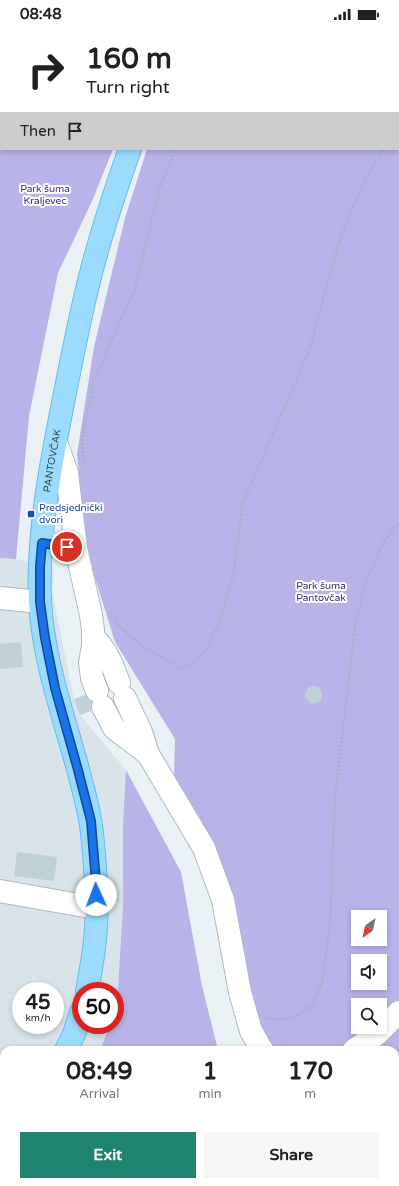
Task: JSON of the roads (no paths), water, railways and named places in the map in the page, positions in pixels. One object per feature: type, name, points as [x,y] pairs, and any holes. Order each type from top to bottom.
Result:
[{"type":"main road","name":"PANTOVČAK","points":[[89,982],[94,958],[97,925],[96,882],[91,821],[55,688],[45,638],[40,602],[40,567],[46,504],[56,442],[88,286],[99,245],[130,150]]},
{"type":"main road","points":[[68,1046],[74,1034]]},
{"type":"street","points":[[56,442],[67,473],[76,548],[94,630],[90,663],[92,678],[114,728],[148,754]]},
{"type":"street","points":[[42,543],[76,548]]},
{"type":"street","points":[[0,598],[40,602]]},
{"type":"street","points":[[93,637],[102,646],[110,662],[141,732],[148,754],[204,848],[223,900],[240,992],[251,1031],[260,1046]]},
{"type":"street","points":[[0,891],[96,908]]},
{"type":"street","points":[[360,1046],[377,1034],[399,1012]]},
{"type":"place","name":"Predsjednički dvori","points":[[31,514]]},
{"type":"park label","name":"Park šuma Kraljevec","points":[[45,194]]},
{"type":"park label","name":"Park šuma Pantovčak","points":[[321,592]]}]
